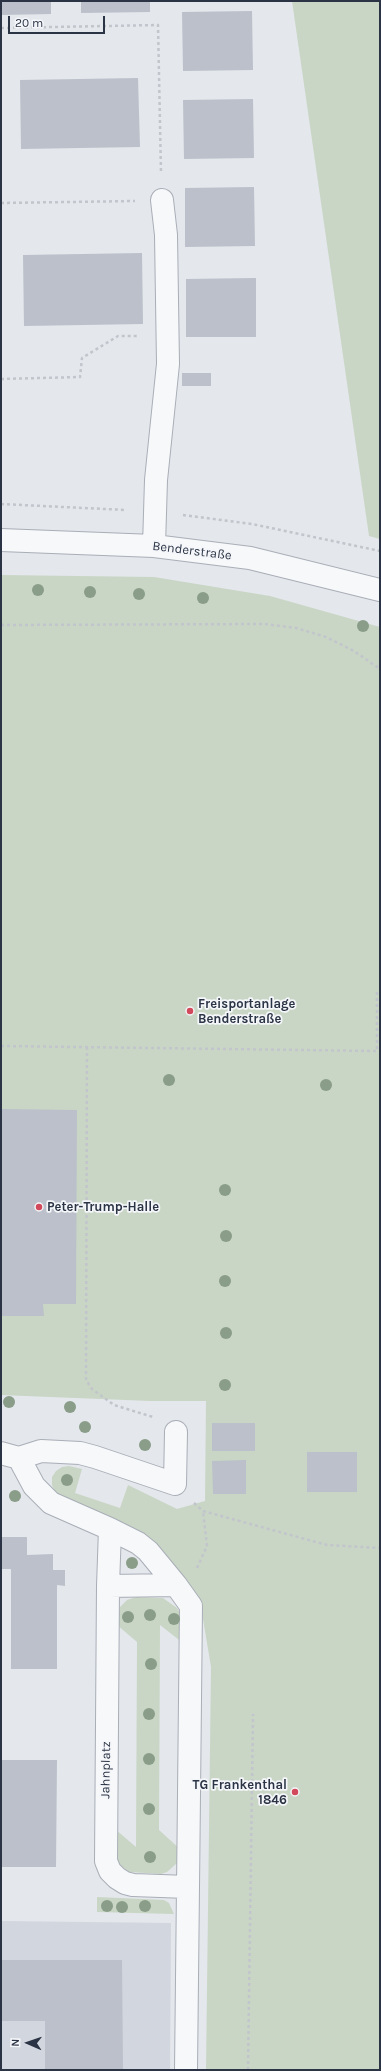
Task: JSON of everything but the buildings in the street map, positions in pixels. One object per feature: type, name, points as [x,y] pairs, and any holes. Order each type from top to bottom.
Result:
[{"type":"street","points":[[154,546],[156,480],[168,364],[166,235],[162,200]]},
{"type":"street","name":"Benderstraße","points":[[1,540],[154,546],[250,558],[380,590]]},
{"type":"street","points":[[10,1456],[42,1452],[80,1453],[95,1456],[175,1484],[176,1432]]},
{"type":"street","points":[[10,1456],[34,1486],[51,1503],[110,1529],[138,1543],[148,1551],[191,1606],[186,2070]]},
{"type":"street","name":"Jahnplatz","points":[[110,1529],[108,1586],[106,1861],[114,1874],[125,1883],[133,1885],[188,1887]]},
{"type":"street","points":[[108,1586],[176,1585]]},
{"type":"path","points":[[1,28],[158,26],[162,200],[1,203]]},
{"type":"path","points":[[1,379],[80,377],[82,358],[118,336],[168,335]]},
{"type":"path","points":[[1,625],[265,624],[296,628],[326,637],[354,651],[380,669]]},
{"type":"path","points":[[1,1046],[377,1051],[377,992],[380,990]]},
{"type":"path","points":[[87,1047],[86,1380],[92,1389],[114,1405],[176,1424],[176,1432]]},
{"type":"path","points":[[175,1484],[203,1511],[327,1545],[380,1548]]},
{"type":"path","points":[[176,1585],[196,1571],[207,1546],[203,1511]]},
{"type":"path","points":[[248,2070],[253,1714]]},
{"type":"shaded area","points":[[1,1921],[171,1923],[170,2070],[1,2070]]},
{"type":"green space","points":[[292,1],[380,1],[380,539],[369,536]]},
{"type":"green space","name":"Freisportanlage Benderstraße","points":[[1,575],[154,577],[270,596],[380,627],[380,2070],[206,2070],[211,1667],[200,1601],[61,1497],[55,1492],[52,1485],[52,1477],[56,1471],[62,1467],[69,1466],[82,1469],[75,1493],[120,1508],[128,1485],[177,1509],[205,1501],[206,1401],[150,1401],[1,1395]]},
{"type":"green space","points":[[136,1597],[163,1598],[177,1608],[180,1613],[183,1643],[160,1625],[159,1830],[180,1849],[179,1859],[176,1864],[167,1872],[161,1874],[130,1872],[121,1866],[116,1858],[115,1829],[136,1847],[137,1642],[116,1624],[120,1607],[127,1600]]},
{"type":"green space","points":[[97,1897],[164,1900],[169,1903],[174,1914],[97,1912]]},
{"type":"place","name":"Freisportanlage Benderstraße","points":[[190,1011]]},
{"type":"place","name":"Peter-Trump-Halle","points":[[39,1207]]},
{"type":"place","name":"TG Frankenthal 1846","points":[[295,1792]]}]
